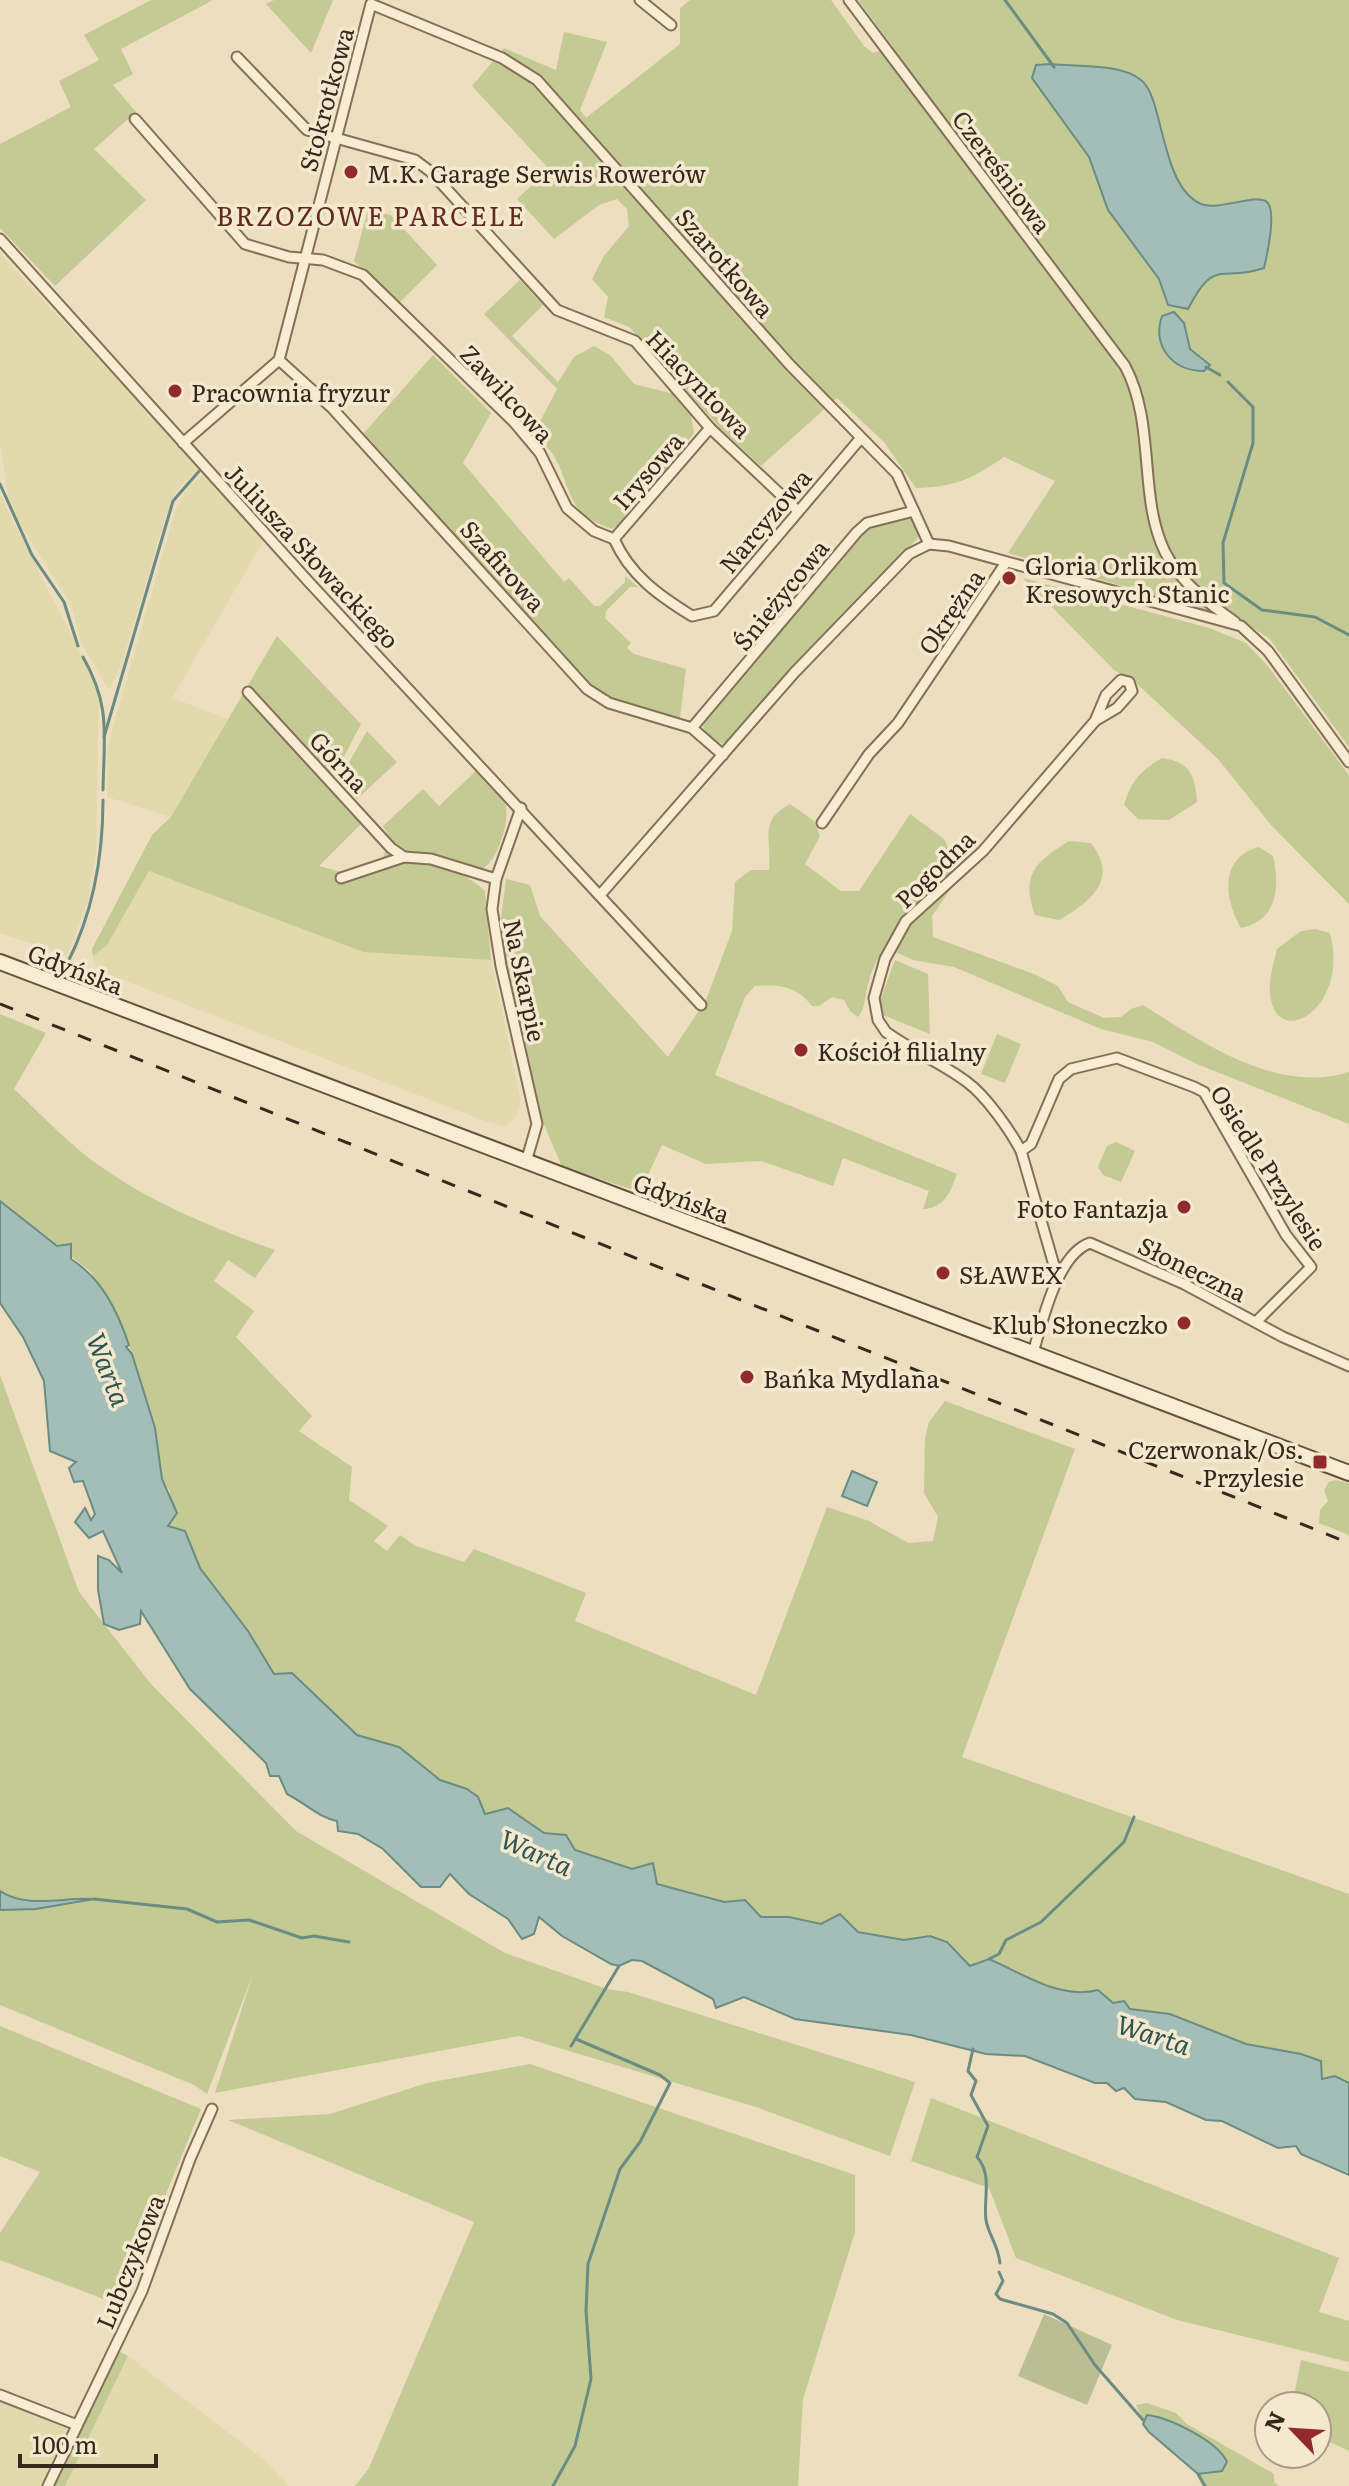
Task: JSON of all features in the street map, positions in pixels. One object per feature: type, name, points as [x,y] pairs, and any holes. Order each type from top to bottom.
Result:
[{"type":"main road","name":"Gdyńska","points":[[0,962],[1349,1473]]},
{"type":"street","points":[[640,0],[671,25]]},
{"type":"street","name":"Czereśniowa","points":[[849,0],[1125,366],[1141,407],[1157,529],[1165,551],[1192,588],[1241,626]]},
{"type":"street","name":"Stokrotkowa","points":[[279,360],[371,4]]},
{"type":"street","name":"Szarotkowa","points":[[371,4],[502,58],[537,80],[790,365],[897,474],[929,544]]},
{"type":"street","name":"Hiacyntowa","points":[[237,57],[298,124],[335,138],[415,160],[431,172],[557,310],[635,341],[710,428],[798,511]]},
{"type":"street","name":"Zawilcowa","points":[[135,119],[245,244],[305,259],[323,260],[363,275],[514,422],[540,453],[567,508],[594,531],[614,539],[626,565],[664,599],[692,616]]},
{"type":"street","name":"Juliusza Słowackiego","points":[[0,239],[183,443],[701,1005]]},
{"type":"street","points":[[183,443],[279,360]]},
{"type":"street","name":"Szafirowa","points":[[279,360],[332,408],[587,689],[609,703],[692,728],[723,755]]},
{"type":"street","name":"Irysowa","points":[[614,539],[710,428]]},
{"type":"street","name":"Narcyzowa","points":[[692,616],[714,611],[860,439]]},
{"type":"street","name":"Śnieżycowa","points":[[692,728],[857,532],[867,523],[914,511]]},
{"type":"street","points":[[600,895],[838,626],[909,554],[929,544],[949,546],[1005,564]]},
{"type":"street","name":"Okrężna","points":[[822,823],[869,754],[898,723],[1005,564],[1241,626],[1268,651],[1349,762]]},
{"type":"street","name":"Pogodna","points":[[1021,1151],[980,1092],[886,1032],[878,1020],[874,998],[885,959],[906,921],[983,851],[1095,721],[1111,687],[1121,680],[1129,682],[1132,691],[1124,702],[1095,721]]},
{"type":"street","name":"Górna","points":[[248,692],[391,848],[404,857]]},
{"type":"street","name":"Na Skarpie","points":[[521,808],[496,879],[492,909],[495,937],[537,1124],[526,1162]]},
{"type":"street","points":[[341,878],[404,857],[431,859],[496,879]]},
{"type":"street","name":"Osiedle Przylesie","points":[[1021,1151],[1031,1144],[1059,1079],[1071,1069],[1117,1058],[1204,1092],[1286,1235],[1311,1267],[1257,1321]]},
{"type":"street","points":[[1021,1151],[1058,1279]]},
{"type":"street","name":"Słoneczna","points":[[1033,1353],[1058,1279],[1082,1246],[1099,1245],[1257,1321],[1283,1337],[1349,1366]]},
{"type":"street","name":"Lubczykowa","points":[[48,2486],[142,2291],[190,2159],[212,2109]]},
{"type":"street","points":[[0,2395],[77,2425]]},
{"type":"shaded area","points":[[0,254],[199,466],[174,494],[122,663],[109,690],[81,643],[71,604],[17,520],[8,497],[0,443]]},
{"type":"shaded area","points":[[204,473],[264,540],[172,698],[228,719],[171,817],[107,797],[108,745],[176,508],[187,489]]},
{"type":"shaded area","points":[[0,495],[93,678],[99,699],[96,854],[88,900],[67,956],[0,933]]},
{"type":"shaded area","points":[[149,871],[363,952],[491,960],[521,1101],[516,1117],[505,1126],[487,1122],[98,970],[93,956],[107,945]]},
{"type":"shaded area","points":[[128,2356],[263,2459],[288,2486],[65,2486]]},
{"type":"shaded area","points":[[0,2400],[67,2429],[69,2437],[44,2486],[0,2486]]},
{"type":"green space","points":[[151,0],[213,0],[121,49],[133,74],[113,85],[136,112],[94,149],[146,200],[55,286],[0,228],[0,144],[71,107],[59,81],[99,60],[84,35]]},
{"type":"green space","points":[[274,0],[333,0],[311,53],[266,4]]},
{"type":"green space","points":[[690,0],[831,0],[864,46],[873,53],[893,47],[858,0],[1349,0],[1349,747],[1269,638],[1240,620],[1008,553],[1055,481],[1004,457],[963,480],[916,488],[884,442],[837,398],[761,466],[721,429],[629,327],[604,317],[608,297],[592,279],[604,256],[629,226],[627,209],[617,199],[599,205],[554,239],[517,199],[549,169],[472,86],[504,48],[556,70],[564,32],[607,42],[580,110],[586,118],[680,44],[680,8]],"holes":[[[1152,96],[1168,156],[1182,186],[1191,197],[1202,204],[1216,206],[1259,199],[1270,229],[1264,268],[1213,277],[1206,282],[1188,309],[1168,305],[1159,279],[1108,210],[1089,157],[1075,133]]]},
{"type":"green space","points":[[368,210],[391,215],[437,265],[399,303],[354,261]]},
{"type":"green space","points":[[520,280],[543,305],[512,336],[558,382],[574,357],[594,346],[610,355],[634,384],[674,394],[690,409],[694,433],[660,476],[633,487],[623,521],[612,529],[585,515],[577,506],[552,453],[533,435],[557,389],[484,314]]},
{"type":"green space","points":[[433,355],[491,413],[463,463],[564,582],[569,578],[594,606],[600,606],[625,582],[625,576],[638,587],[630,587],[606,611],[605,618],[631,643],[627,648],[634,654],[686,669],[680,718],[674,720],[628,706],[591,687],[364,433]]},
{"type":"green space","points":[[909,517],[921,535],[725,744],[713,741],[703,728],[705,718],[866,528]]},
{"type":"green space","points":[[1023,578],[1209,628],[1246,643],[1267,665],[1349,775],[1349,904],[1271,825],[1218,759],[1135,682],[1114,670]]},
{"type":"green space","points":[[277,636],[361,724],[336,772],[330,773],[247,687]]},
{"type":"green space","points":[[244,692],[364,821],[319,866],[345,873],[383,858],[386,849],[462,875],[485,891],[491,960],[363,952],[149,871],[107,945],[93,956],[92,949],[152,835],[171,817]]},
{"type":"green space","points":[[367,731],[397,762],[357,799],[339,780]]},
{"type":"green space","points":[[1162,758],[1179,763],[1189,771],[1195,784],[1197,802],[1169,820],[1138,819],[1124,805],[1127,797],[1137,777]]},
{"type":"green space","points":[[478,769],[500,793],[506,810],[502,839],[487,865],[474,870],[451,867],[414,855],[393,842],[383,826],[423,789],[439,806]]},
{"type":"green space","points":[[790,804],[814,821],[820,836],[805,864],[841,891],[859,891],[910,814],[944,839],[951,854],[954,884],[932,916],[933,937],[1034,974],[1058,986],[1068,1002],[1104,1018],[1121,1017],[1143,1005],[1215,1049],[1268,1071],[1322,1077],[1349,1072],[1349,1124],[1199,1065],[1153,1042],[1101,1029],[954,967],[913,960],[885,947],[873,970],[858,1017],[844,1000],[832,997],[819,1006],[812,1006],[794,990],[772,985],[755,986],[745,997],[715,1075],[957,1174],[949,1193],[937,1206],[923,1209],[929,1191],[843,1158],[833,1186],[761,1161],[706,1164],[662,1145],[640,1192],[562,1167],[540,1115],[499,933],[506,879],[530,885],[540,916],[668,1057],[706,1000],[732,931],[735,882],[751,870],[769,870],[770,824],[780,810]]},
{"type":"green space","points":[[1069,841],[1091,843],[1102,868],[1098,888],[1091,897],[1059,920],[1035,915],[1029,889],[1034,870]]},
{"type":"green space","points":[[1259,847],[1273,856],[1276,878],[1274,900],[1263,918],[1241,928],[1231,905],[1231,869],[1246,852]]},
{"type":"green space","points":[[1315,929],[1330,933],[1333,958],[1331,980],[1313,1011],[1301,1019],[1289,1021],[1279,1016],[1270,997],[1277,949],[1301,931]]},
{"type":"green space","points":[[895,960],[928,974],[930,1034],[883,1015],[880,1001]]},
{"type":"green space","points":[[0,1014],[46,1033],[14,1089],[70,1142],[94,1162],[146,1195],[210,1225],[275,1250],[255,1278],[228,1260],[214,1281],[254,1311],[236,1337],[312,1416],[299,1431],[352,1467],[349,1500],[388,1526],[374,1541],[387,1551],[400,1535],[416,1546],[464,1562],[474,1549],[586,1593],[575,1621],[756,1695],[827,1507],[869,1521],[908,1543],[933,1541],[938,1517],[924,1493],[925,1438],[929,1422],[945,1401],[1075,1449],[962,1757],[1349,1894],[1349,2083],[1335,2076],[1322,2079],[1301,2054],[1246,2044],[1170,2014],[1130,2009],[970,1966],[947,1942],[930,1936],[904,1940],[789,1917],[760,1917],[745,1900],[724,1902],[656,1884],[632,1869],[575,1850],[566,1835],[544,1833],[508,1808],[485,1814],[478,1797],[467,1789],[440,1780],[399,1747],[357,1735],[292,1673],[274,1674],[248,1631],[200,1568],[185,1532],[167,1526],[170,1491],[162,1479],[155,1428],[124,1330],[91,1272],[0,1201]]},
{"type":"green space","points":[[997,1034],[1021,1044],[1005,1083],[981,1074]]},
{"type":"green space","points":[[1116,1142],[1135,1151],[1121,1182],[1103,1175],[1098,1167],[1107,1146]]},
{"type":"green space","points":[[0,1375],[79,1592],[151,1684],[296,1831],[505,1953],[607,1989],[628,1992],[915,2082],[890,2156],[756,2107],[519,2036],[215,2093],[253,1974],[207,2094],[194,2085],[0,2005]]},
{"type":"green space","points":[[1329,1482],[1349,1483],[1349,1535],[1319,1523],[1320,1510],[1328,1501],[1324,1490]]},
{"type":"green space","points":[[0,2026],[201,2109],[120,2305],[0,2260],[0,2233],[40,2172],[0,2156]]},
{"type":"green space","points":[[530,2064],[855,2175],[855,2232],[803,2399],[798,2486],[355,2486],[369,2468],[474,2222],[228,2120],[330,2114],[427,2083]]},
{"type":"green space","points":[[931,2098],[1339,2258],[1319,2312],[1349,2321],[1349,2362],[1177,2320],[1016,2258],[989,2188],[911,2161]]},
{"type":"green space","points":[[1044,2314],[1112,2345],[1087,2405],[1018,2376]]},
{"type":"green space","points":[[118,2351],[128,2356],[65,2486],[52,2486]]},
{"type":"green space","points":[[1301,2360],[1349,2372],[1349,2451],[1333,2444],[1333,2390],[1295,2390]]},
{"type":"green space","points":[[1147,2403],[1176,2413],[1187,2424],[1253,2462],[1253,2470],[1267,2470],[1274,2474],[1274,2482],[1279,2486],[1202,2486],[1197,2475],[1216,2473],[1224,2456],[1205,2438],[1152,2416],[1143,2420],[1136,2405]]},
{"type":"water","points":[[1036,65],[1110,68],[1141,80],[1154,104],[1170,161],[1188,194],[1208,206],[1255,200],[1267,202],[1271,224],[1264,268],[1213,277],[1205,282],[1188,309],[1168,305],[1159,279],[1108,210],[1089,157],[1032,78]]},
{"type":"water","points":[[1174,312],[1184,323],[1190,349],[1210,365],[1204,371],[1174,362],[1162,347],[1162,316]]},
{"type":"water","name":"Warta","points":[[0,1201],[57,1246],[71,1244],[71,1259],[100,1286],[114,1308],[155,1428],[162,1479],[177,1513],[168,1526],[185,1531],[200,1568],[248,1631],[274,1674],[292,1673],[357,1735],[399,1747],[440,1780],[467,1789],[478,1797],[485,1814],[508,1808],[544,1833],[566,1835],[575,1850],[632,1869],[653,1863],[657,1884],[724,1902],[745,1900],[761,1917],[789,1917],[821,1924],[840,1914],[858,1932],[904,1940],[930,1936],[947,1942],[970,1966],[989,1959],[1056,1989],[1098,1990],[1113,2003],[1124,2001],[1130,2009],[1170,2014],[1246,2044],[1301,2054],[1321,2061],[1322,2079],[1335,2076],[1349,2083],[1349,2175],[1301,2154],[1296,2146],[1278,2148],[1222,2121],[1206,2120],[1166,2102],[1135,2099],[1124,2088],[1116,2091],[1107,2083],[1095,2083],[1025,2056],[986,2054],[911,2035],[795,2019],[744,1997],[716,2008],[713,1999],[642,1961],[632,1960],[619,1966],[611,1964],[562,1936],[539,1917],[534,1934],[522,1939],[508,1919],[469,1894],[450,1874],[440,1887],[421,1887],[383,1849],[358,1834],[338,1831],[337,1821],[287,1794],[279,1776],[270,1776],[266,1763],[190,1689],[141,1611],[140,1624],[119,1630],[104,1624],[98,1590],[98,1556],[109,1560],[122,1573],[103,1531],[89,1538],[75,1522],[85,1508],[91,1520],[95,1514],[83,1481],[74,1482],[69,1468],[76,1462],[50,1451],[44,1381],[23,1337],[0,1303]]},
{"type":"water","points":[[852,1471],[877,1482],[867,1506],[842,1496]]},
{"type":"water","points":[[0,1891],[22,1900],[94,1899],[36,1909],[0,1910]]},
{"type":"water","points":[[1147,2415],[1179,2425],[1214,2446],[1227,2462],[1222,2471],[1198,2474],[1149,2432],[1143,2424]]},
{"type":"waterway","points":[[1005,0],[1054,67]]},
{"type":"waterway","points":[[1206,367],[1220,375]]},
{"type":"waterway","points":[[1228,382],[1253,407],[1253,443],[1223,543],[1224,583],[1262,610],[1315,617],[1349,635]]},
{"type":"waterway","points":[[104,737],[173,501],[201,469]]},
{"type":"waterway","points":[[0,484],[32,555],[64,602],[78,646]]},
{"type":"waterway","points":[[83,657],[102,706],[103,790]]},
{"type":"waterway","points":[[67,964],[84,925],[95,885],[103,800]]},
{"type":"waterway","points":[[37,968],[60,976]]},
{"type":"waterway","points":[[989,1959],[999,1954],[1006,1940],[1041,1922],[1124,1842],[1134,1817]]},
{"type":"waterway","points":[[94,1899],[187,1909],[217,1922],[249,1920],[302,1938],[314,1936],[349,1942]]},
{"type":"waterway","points":[[571,2046],[619,1966]]},
{"type":"waterway","points":[[553,2486],[575,2446],[591,2379],[586,2311],[588,2264],[620,2169],[640,2142],[670,2083],[660,2075],[576,2039]]},
{"type":"waterway","points":[[973,2049],[968,2071],[976,2081],[971,2095],[988,2126],[977,2157],[985,2171],[987,2225],[1000,2263]]},
{"type":"waterway","points":[[999,2272],[1003,2281],[996,2294],[1000,2299],[1053,2314],[1067,2323],[1095,2365],[1143,2420]]},
{"type":"waterway","points":[[1198,2474],[1205,2486]]},
{"type":"railway","points":[[0,1004],[1349,1543]]},
{"type":"place","name":"M.K. Garage Serwis Rowerów","points":[[351,172]]},
{"type":"place","name":"Pracownia fryzur","points":[[175,391]]},
{"type":"place","name":"Gloria Orlikom Kresowych Stanic","points":[[1009,578]]},
{"type":"place","name":"Kościół filialny","points":[[801,1050]]},
{"type":"place","name":"Foto Fantazja","points":[[1184,1207]]},
{"type":"place","name":"SŁAWEX","points":[[943,1273]]},
{"type":"place","name":"Klub Słoneczko","points":[[1184,1323]]},
{"type":"place","name":"Bańka Mydlana","points":[[747,1377]]},
{"type":"place","name":"Czerwonak/Os. Przylesie","points":[[1320,1462]]},
{"type":"district","name":"BRZOZOWE PARCELE","points":[[371,214]]}]
